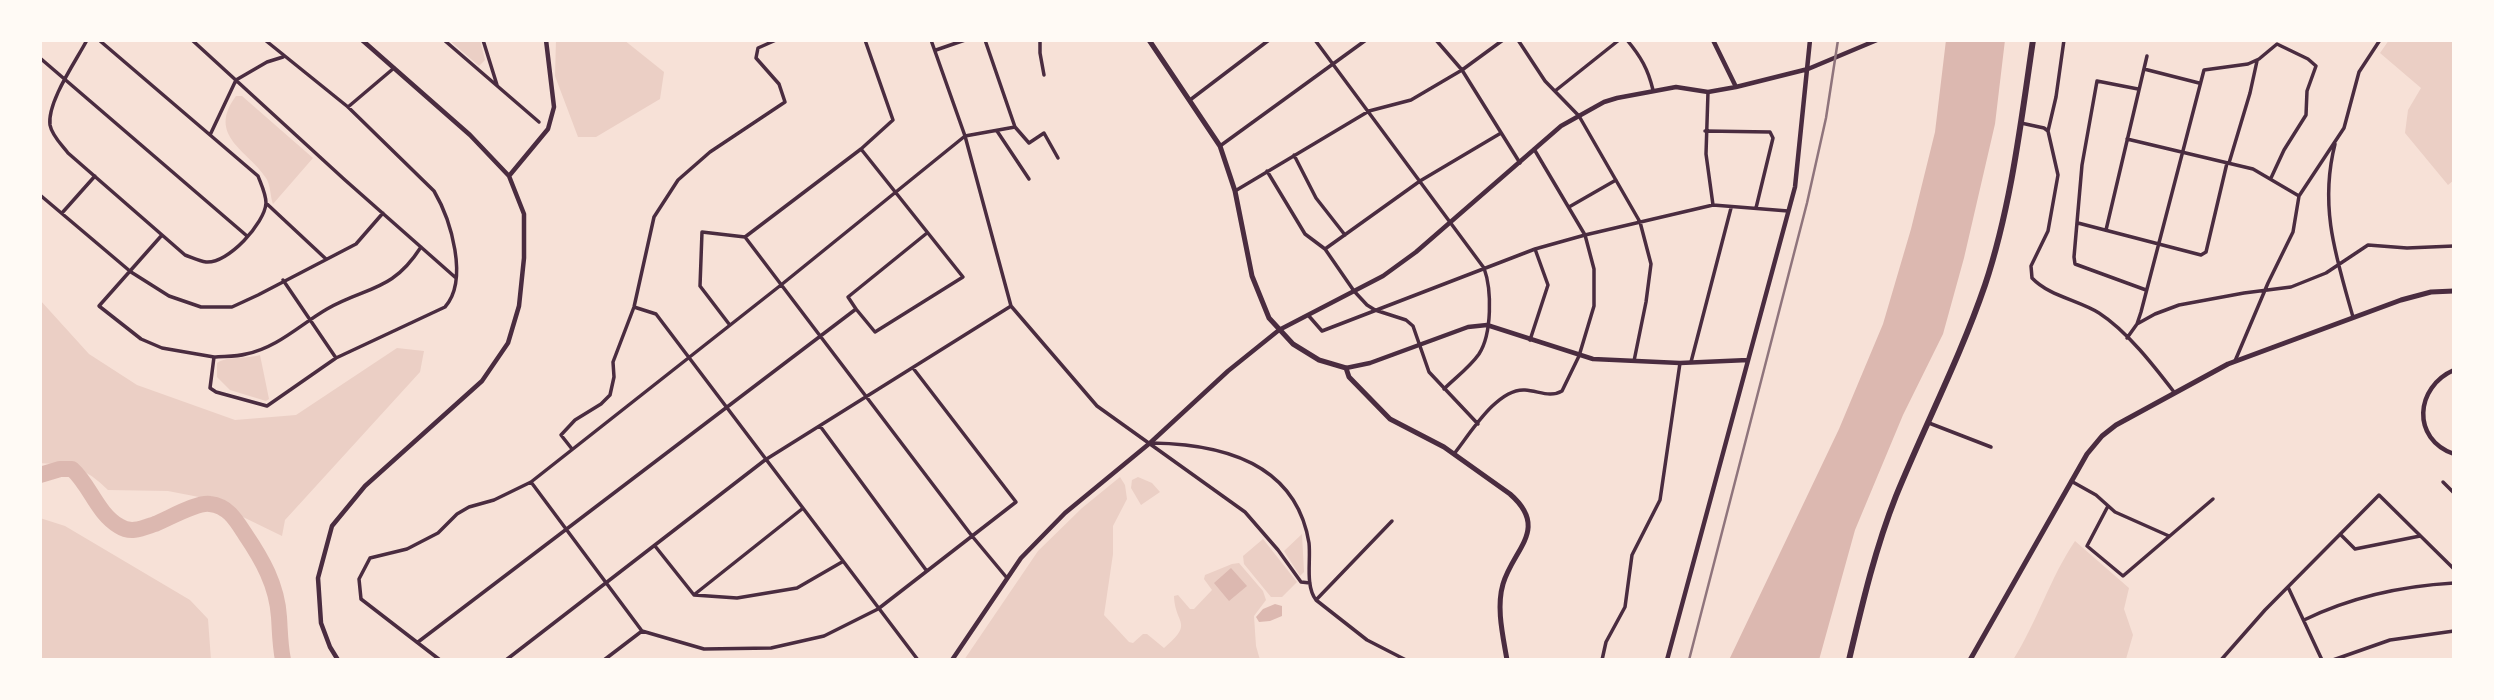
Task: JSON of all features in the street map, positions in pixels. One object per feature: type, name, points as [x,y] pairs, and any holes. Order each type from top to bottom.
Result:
[{"type":"highway","points":[[1849,660],[1881,540],[1896,496],[1965,341],[1992,262],[2005,210],[2034,40]]},
{"type":"main road","points":[[1149,40],[1220,146],[1235,191],[1252,276],[1269,318],[1293,344],[1319,360],[1346,368],[1349,377],[1390,419],[1454,454],[1517,500],[1526,514],[1529,525],[1525,542],[1502,584],[1500,612],[1507,660]]},
{"type":"main road","points":[[1970,660],[2087,454],[2108,431],[2206,374],[2235,361],[2410,297],[2431,292],[2454,291]]},
{"type":"street","points":[[87,40],[51,111],[50,127],[68,153],[185,255],[207,262],[219,260],[234,251],[262,217],[266,203]]},
{"type":"street","points":[[99,40],[258,176],[266,203],[326,259]]},
{"type":"street","points":[[192,40],[456,278]]},
{"type":"street","points":[[214,357],[210,388],[267,406],[336,358],[445,307],[453,298],[456,278],[455,249],[441,204],[434,191],[348,107],[265,40]]},
{"type":"street","points":[[338,660],[321,623],[318,578],[332,526],[365,486],[482,381],[508,343],[519,306],[524,236],[524,214],[509,176],[470,135],[362,40]]},
{"type":"street","points":[[444,40],[540,122]]},
{"type":"street","points":[[483,40],[497,85]]},
{"type":"street","points":[[509,176],[548,129],[554,107],[546,40]]},
{"type":"street","points":[[572,449],[561,435],[575,420],[610,395],[614,377],[613,362],[634,307],[654,217],[678,180],[710,152],[785,102],[786,97],[779,84],[756,58],[758,48],[775,40]]},
{"type":"street","points":[[729,325],[700,286],[702,232],[745,237],[861,149],[893,120],[865,40]]},
{"type":"street","points":[[932,40],[965,136],[1010,306],[1097,406],[1245,512],[1301,582],[1310,583]]},
{"type":"street","points":[[936,50],[965,40]]},
{"type":"street","points":[[985,40],[1015,127],[1029,143],[1044,133],[1058,158]]},
{"type":"street","points":[[1040,40],[1044,75]]},
{"type":"street","points":[[1190,100],[1269,40]]},
{"type":"street","points":[[1315,40],[1484,268],[1490,292],[1487,325],[1478,355],[1444,389]]},
{"type":"street","points":[[1220,146],[1366,40]]},
{"type":"street","points":[[1436,40],[1462,70],[1520,163]]},
{"type":"street","points":[[1235,191],[1369,111],[1410,100],[1462,70],[1503,40]]},
{"type":"street","points":[[1518,40],[1545,81],[1579,116],[1640,222],[1651,264],[1634,361]]},
{"type":"street","points":[[1555,91],[1619,40]]},
{"type":"street","points":[[1627,40],[1642,57],[1653,90]]},
{"type":"street","points":[[1713,40],[1736,87]]},
{"type":"street","points":[[1667,660],[1795,187],[1810,40]]},
{"type":"street","points":[[952,660],[1021,558],[1065,513],[1279,330],[1394,268],[1562,126],[1604,102],[1676,87],[1708,92],[1736,87],[1808,69],[1877,40]]},
{"type":"street","points":[[2064,40],[2048,131],[2058,175],[2048,231],[2031,266],[2032,278],[2044,288],[2096,312],[2127,338],[2174,392]]},
{"type":"street","points":[[2235,361],[2293,232],[2299,195],[2336,142],[2348,119],[2359,72],[2380,40]]},
{"type":"street","points":[[2127,338],[2137,324],[2204,70],[2241,66],[2257,60],[2277,44],[2308,59],[2316,66],[2307,91],[2306,116],[2284,150],[2271,178]]},
{"type":"street","points":[[2106,230],[2147,56]]},
{"type":"street","points":[[210,135],[236,80],[267,62],[283,57]]},
{"type":"street","points":[[40,58],[247,236]]},
{"type":"street","points":[[2078,223],[2201,255],[2206,252],[2257,60]]},
{"type":"street","points":[[348,107],[394,68]]},
{"type":"street","points":[[2144,69],[2200,83]]},
{"type":"street","points":[[2138,89],[2097,81],[2081,165],[2075,264],[2146,290]]},
{"type":"street","points":[[1708,92],[1706,154],[1713,205]]},
{"type":"street","points":[[2021,123],[2048,131]]},
{"type":"street","points":[[440,660],[361,598],[359,579],[370,558],[407,549],[438,533],[457,514],[469,507],[494,500],[531,482],[965,136],[1015,127]]},
{"type":"street","points":[[997,131],[1028,179]]},
{"type":"street","points":[[1705,131],[1770,132],[1773,138],[1756,208]]},
{"type":"street","points":[[1325,249],[1420,181],[1501,133]]},
{"type":"street","points":[[2127,139],[2260,171],[2299,195]]},
{"type":"street","points":[[2336,142],[2331,160],[2327,207],[2331,239],[2353,317]]},
{"type":"street","points":[[861,149],[963,277],[875,331],[848,297],[927,233]]},
{"type":"street","points":[[1454,454],[1494,404],[1511,391],[1524,390],[1551,395],[1562,391],[1579,356],[1594,306],[1594,270],[1585,235],[1534,149]]},
{"type":"street","points":[[1294,155],[1316,198],[1345,235]]},
{"type":"street","points":[[1267,171],[1305,234],[1325,249],[1354,291],[1375,310],[1406,320],[1413,326],[1429,372],[1478,424]]},
{"type":"street","points":[[62,214],[94,176]]},
{"type":"street","points":[[1569,208],[1616,180]]},
{"type":"street","points":[[40,195],[131,272],[170,296],[201,307],[232,307],[356,244],[383,214]]},
{"type":"street","points":[[1308,314],[1322,331],[1535,249],[1713,205],[1788,211]]},
{"type":"street","points":[[1690,362],[1731,208]]},
{"type":"street","points":[[162,235],[99,306],[141,339],[162,348],[214,357],[246,354],[267,347],[328,308],[389,282],[407,267],[421,247]]},
{"type":"street","points":[[745,237],[972,536],[1007,578]]},
{"type":"street","points":[[2137,324],[2179,305],[2300,284],[2326,273],[2368,245],[2454,247]]},
{"type":"street","points":[[1530,340],[1548,285],[1535,249]]},
{"type":"street","points":[[283,280],[336,358]]},
{"type":"street","points":[[506,660],[765,460],[1010,306]]},
{"type":"street","points":[[634,307],[656,314],[918,660]]},
{"type":"street","points":[[417,643],[856,309]]},
{"type":"street","points":[[1346,368],[1370,363],[1468,327],[1487,325],[1593,359],[1680,363],[1748,360]]},
{"type":"street","points":[[1602,660],[1606,642],[1625,607],[1632,555],[1660,500],[1680,363]]},
{"type":"street","points":[[531,482],[642,631],[704,649],[771,648],[824,636],[878,609],[1016,502],[913,368]]},
{"type":"street","points":[[2454,370],[2431,387],[2425,398],[2423,411],[2431,436],[2444,449],[2454,453]]},
{"type":"street","points":[[1929,423],[1991,447]]},
{"type":"street","points":[[820,426],[926,570]]},
{"type":"street","points":[[1150,443],[1183,443],[1237,455],[1251,461],[1268,474],[1301,509],[1310,551],[1311,594],[1367,640],[1406,660]]},
{"type":"street","points":[[2071,481],[2096,495],[2115,512],[2169,536]]},
{"type":"street","points":[[2443,482],[2454,493]]},
{"type":"street","points":[[2221,660],[2265,610],[2379,495],[2454,569]]},
{"type":"street","points":[[2108,506],[2087,546],[2123,576],[2213,499]]},
{"type":"street","points":[[694,595],[802,509]]},
{"type":"street","points":[[1316,600],[1392,521]]},
{"type":"street","points":[[2340,534],[2355,549],[2420,536]]},
{"type":"street","points":[[655,546],[694,595],[737,598],[797,588],[843,562]]},
{"type":"street","points":[[2304,620],[2372,595],[2415,586],[2454,583]]},
{"type":"street","points":[[2288,587],[2322,660]]},
{"type":"street","points":[[604,660],[642,631]]},
{"type":"street","points":[[2333,660],[2389,640],[2454,631]]},
{"type":"shaded area","points":[[449,40],[480,40],[485,60],[479,66]]},
{"type":"shaded area","points":[[556,40],[624,40],[664,72],[660,99],[596,137],[578,137],[555,76]]},
{"type":"shaded area","points":[[1946,40],[2005,40],[1995,124],[1964,258],[1943,334],[1903,415],[1855,530],[1819,660],[1729,660],[1839,429],[1883,324],[1911,229],[1935,132]]},
{"type":"shaded area","points":[[2389,40],[2454,40],[2454,180],[2448,185],[2405,133],[2408,110],[2421,88],[2380,53]]},
{"type":"shaded area","points":[[236,96],[242,96],[313,158],[273,204],[266,178],[233,142],[228,132],[228,110]]},
{"type":"shaded area","points":[[40,300],[89,354],[137,385],[235,420],[296,415],[397,348],[424,351],[420,372],[285,520],[282,536],[204,498],[168,491],[108,490],[85,472],[40,463]]},
{"type":"shaded area","points":[[260,355],[269,399],[266,401],[230,390],[217,377],[217,363],[232,358]]},
{"type":"shaded area","points":[[1120,477],[1125,485],[1127,499],[1113,526],[1113,554],[1104,615],[1129,642],[1133,643],[1143,634],[1147,634],[1164,648],[1181,628],[1174,596],[1178,595],[1190,609],[1194,609],[1212,590],[1204,579],[1205,575],[1239,563],[1263,591],[1266,600],[1254,616],[1260,660],[964,660],[1038,551],[1082,508]]},
{"type":"shaded area","points":[[1138,477],[1152,483],[1160,492],[1141,505],[1131,488],[1132,480]]},
{"type":"shaded area","points":[[40,518],[65,526],[190,600],[208,619],[211,660],[40,660]]},
{"type":"shaded area","points":[[1302,534],[1304,572],[1300,576],[1284,551]]},
{"type":"shaded area","points":[[1263,539],[1297,582],[1282,597],[1271,597],[1244,564],[1243,556]]},
{"type":"shaded area","points":[[2075,541],[2129,588],[2124,609],[2133,635],[2126,659],[2013,660],[2058,570]]},
{"type":"shaded area","points":[[1231,568],[1247,586],[1229,601],[1214,583]]},
{"type":"shaded area","points":[[1275,604],[1282,606],[1282,616],[1259,622],[1256,617],[1263,609]]},
{"type":"waterway","points":[[40,475],[60,469],[72,469],[105,514],[128,530],[155,524],[205,504],[216,505],[227,511],[251,543],[272,583],[278,605],[283,660]]},
{"type":"railway","points":[[1689,660],[1807,203],[1826,118],[1838,40]]}]
